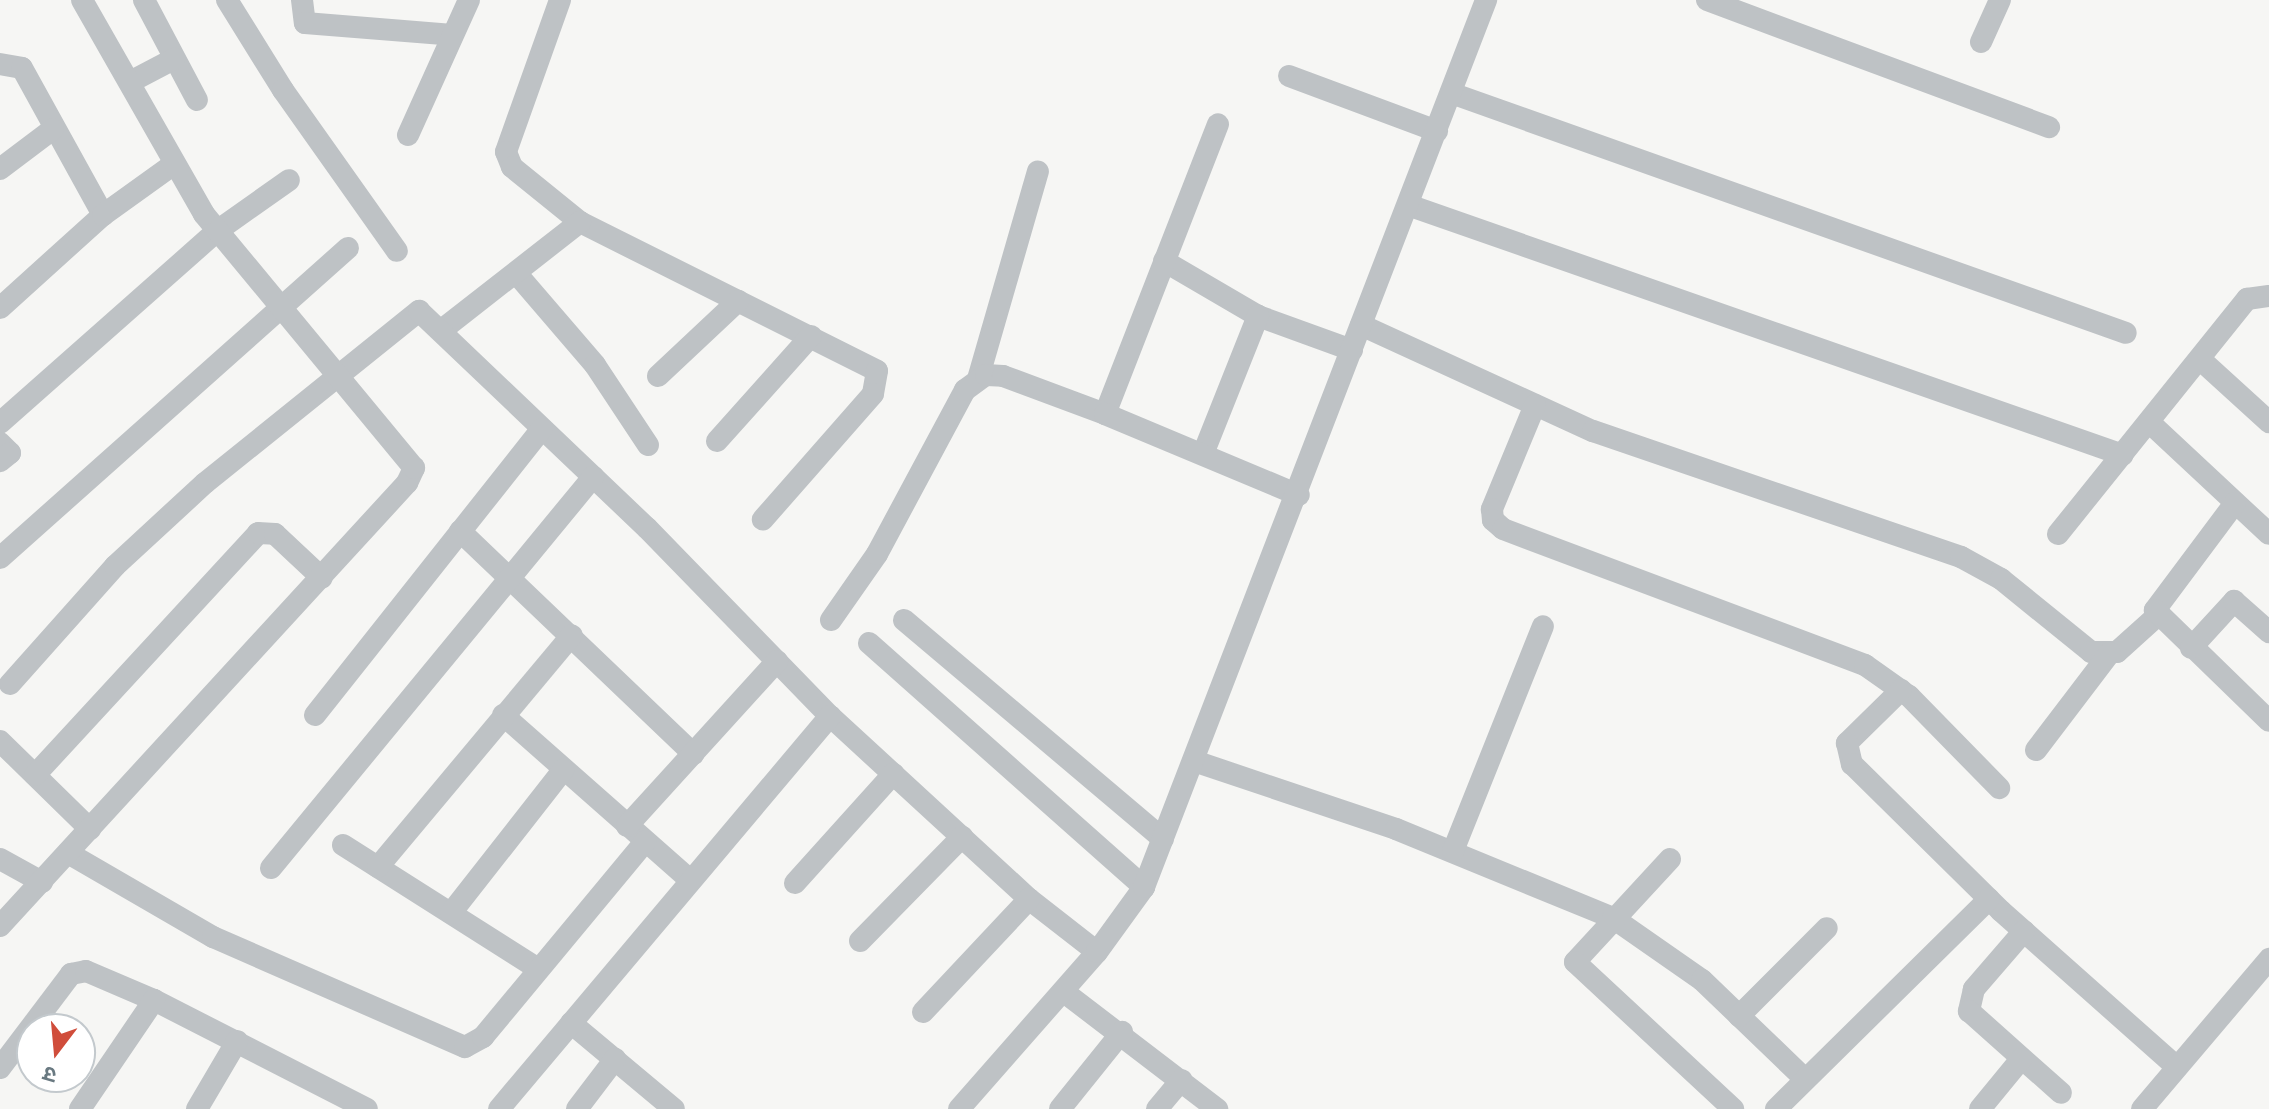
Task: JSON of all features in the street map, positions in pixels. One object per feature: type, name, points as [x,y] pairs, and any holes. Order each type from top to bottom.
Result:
[{"type":"street","points":[[0,926],[322,578],[407,483],[414,468],[217,231],[174,164],[82,0]]},
{"type":"street","points":[[144,0],[197,100]]},
{"type":"street","points":[[227,0],[283,90],[397,251]]},
{"type":"street","points":[[302,0],[305,23],[453,35]]},
{"type":"street","points":[[408,135],[469,0]]},
{"type":"street","points":[[560,0],[507,160],[580,222],[871,365],[879,377],[878,386],[763,519]]},
{"type":"street","points":[[959,1109],[1064,992],[1144,887],[1299,495],[1485,0]]},
{"type":"street","points":[[1707,0],[2049,127]]},
{"type":"street","points":[[1981,42],[2000,0]]},
{"type":"street","points":[[130,82],[174,59]]},
{"type":"street","points":[[0,64],[22,68],[103,215]]},
{"type":"street","points":[[1289,76],[1437,131]]},
{"type":"street","points":[[1451,93],[2126,333]]},
{"type":"street","points":[[1105,414],[1218,124]]},
{"type":"street","points":[[0,169],[53,129]]},
{"type":"street","points":[[0,308],[103,215],[174,164]]},
{"type":"street","points":[[978,379],[1038,171]]},
{"type":"street","points":[[0,423],[217,231],[289,180]]},
{"type":"street","points":[[1408,205],[2123,455]]},
{"type":"street","points":[[443,329],[580,222]]},
{"type":"street","points":[[0,558],[279,305],[348,248]]},
{"type":"street","points":[[1164,261],[1258,316],[1352,350]]},
{"type":"street","points":[[516,273],[595,365],[648,445]]},
{"type":"street","points":[[2058,534],[2202,361],[2247,299],[2269,296]]},
{"type":"street","points":[[658,376],[738,301]]},
{"type":"street","points":[[10,684],[115,566],[334,375],[411,313],[426,314],[830,716],[1029,899],[1097,952]]},
{"type":"street","points":[[1203,454],[1258,316]]},
{"type":"street","points":[[1361,325],[1635,447],[1961,557],[2001,579],[2091,652],[2110,653],[2127,646],[2157,616],[2161,597],[2235,503]]},
{"type":"street","points":[[717,441],[811,336]]},
{"type":"street","points":[[2202,361],[2269,422]]},
{"type":"street","points":[[831,620],[866,573],[965,390],[978,379],[1003,376],[1105,414],[1299,495]]},
{"type":"street","points":[[1535,405],[1492,509],[1493,520],[1503,529],[1865,665],[1901,690],[1999,788]]},
{"type":"street","points":[[2149,422],[2269,534]]},
{"type":"street","points":[[315,715],[542,429]]},
{"type":"street","points":[[0,443],[10,453],[0,461]]},
{"type":"street","points":[[271,868],[512,580],[593,477]]},
{"type":"street","points":[[460,531],[693,754]]},
{"type":"street","points":[[35,775],[258,533],[275,534],[322,578]]},
{"type":"street","points":[[2191,648],[2234,601],[2269,632]]},
{"type":"street","points":[[2157,616],[2269,721]]},
{"type":"street","points":[[904,620],[1163,839]]},
{"type":"street","points":[[1453,851],[1543,626]]},
{"type":"street","points":[[378,867],[572,635]]},
{"type":"street","points":[[869,643],[1144,887]]},
{"type":"street","points":[[2036,750],[2110,653]]},
{"type":"street","points":[[627,826],[777,661]]},
{"type":"street","points":[[1901,690],[1853,736],[1845,752],[1989,899],[2177,1067]]},
{"type":"street","points":[[503,715],[690,880]]},
{"type":"street","points":[[499,1109],[830,716]]},
{"type":"street","points":[[0,741],[90,829]]},
{"type":"street","points":[[1194,761],[1453,851],[1613,918],[1665,951],[1805,1079]]},
{"type":"street","points":[[451,913],[563,770]]},
{"type":"street","points":[[795,883],[893,774]]},
{"type":"street","points":[[860,941],[962,837]]},
{"type":"street","points":[[68,853],[213,937],[453,1045],[465,1047],[483,1037],[537,968],[645,842]]},
{"type":"street","points":[[343,845],[537,968]]},
{"type":"street","points":[[0,859],[42,882]]},
{"type":"street","points":[[1670,859],[1578,956],[1577,968],[1733,1109]]},
{"type":"street","points":[[923,1012],[1029,899]]},
{"type":"street","points":[[1776,1109],[1989,899]]},
{"type":"street","points":[[1739,1016],[1827,928]]},
{"type":"street","points":[[2024,931],[1968,1001],[1979,1023],[2061,1093]]},
{"type":"street","points":[[0,1068],[77,970],[154,1000],[367,1109]]},
{"type":"street","points":[[2142,1109],[2265,971]]},
{"type":"street","points":[[1064,992],[1122,1032],[1217,1109]]},
{"type":"street","points":[[80,1109],[154,1000]]},
{"type":"street","points":[[571,1023],[674,1109]]},
{"type":"street","points":[[1060,1109],[1122,1032]]},
{"type":"street","points":[[197,1109],[237,1041]]},
{"type":"street","points":[[577,1109],[615,1059]]},
{"type":"street","points":[[1980,1109],[2021,1059]]},
{"type":"street","points":[[1157,1109],[1181,1080]]}]
